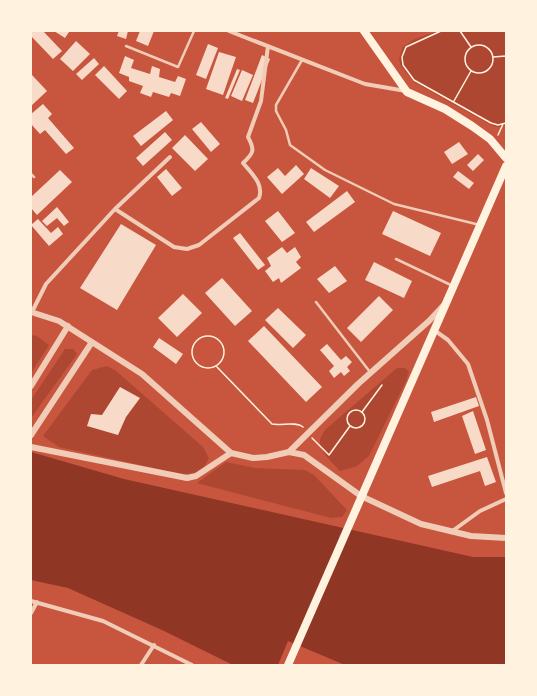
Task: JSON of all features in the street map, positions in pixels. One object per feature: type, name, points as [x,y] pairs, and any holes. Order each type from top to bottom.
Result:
[{"type":"main road","points":[[364,31],[407,92],[445,109],[472,126],[490,139],[506,158]]},
{"type":"main road","points":[[288,665],[350,520],[506,166]]},
{"type":"street","points":[[229,31],[365,84],[407,92]]},
{"type":"street","points":[[115,209],[174,248],[186,249],[199,245],[259,198],[261,191],[260,185],[244,163],[252,152],[253,147],[248,137],[261,101],[268,46]]},
{"type":"street","points":[[170,157],[115,209],[46,284],[32,312],[59,321],[68,326],[142,374],[231,452],[253,458],[267,457],[289,452],[304,455],[361,496],[421,524],[471,536],[506,538]]},
{"type":"street","points":[[289,452],[308,432],[371,373],[430,321],[447,301]]},
{"type":"street","points":[[31,386],[68,326]]},
{"type":"street","points":[[434,330],[448,340],[468,364],[487,420],[506,493]]},
{"type":"street","points":[[31,435],[92,342]]},
{"type":"street","points":[[31,447],[187,478],[196,476],[231,452]]},
{"type":"street","points":[[450,532],[480,511],[506,499]]},
{"type":"street","points":[[31,601],[103,621],[192,665]]},
{"type":"street","points":[[31,613],[38,602]]},
{"type":"street","points":[[141,665],[154,645]]},
{"type":"lane","points":[[126,46],[178,67],[194,31]]},
{"type":"lane","points":[[302,60],[276,105],[276,111],[286,130],[290,145],[325,170],[394,204],[480,225]]},
{"type":"lane","points":[[31,174],[34,177]]},
{"type":"lane","points":[[396,260],[453,286]]},
{"type":"lane","points":[[316,302],[371,373]]},
{"type":"path","points":[[442,31],[409,45],[402,54],[402,61],[405,70],[414,80],[491,123],[498,125],[506,123]]},
{"type":"path","points":[[460,31],[471,47]]},
{"type":"path","points":[[476,45],[485,46],[493,57],[491,66],[484,72],[475,73],[467,68],[464,59],[468,50],[476,45]]},
{"type":"path","points":[[493,57],[506,56]]},
{"type":"path","points":[[454,101],[471,71]]},
{"type":"path","points":[[217,367],[222,360],[224,350],[219,340],[208,336],[198,339],[192,349],[193,360],[202,367],[217,367],[272,424],[281,426],[300,425],[329,455],[350,426]]},
{"type":"path","points":[[362,412],[382,385]]},
{"type":"path","points":[[355,409],[362,412],[365,418],[363,425],[356,428],[350,426],[346,420],[348,413],[355,409]]},
{"type":"shaded area","points":[[438,31],[506,31],[506,125],[501,127],[493,126],[414,82],[401,66],[399,59],[403,47],[415,39]]},
{"type":"shaded area","points":[[31,335],[37,336],[49,345],[31,373]]},
{"type":"shaded area","points":[[65,349],[73,349],[77,354],[31,418],[31,400]]},
{"type":"shaded area","points":[[107,366],[115,370],[203,447],[209,458],[201,473],[181,474],[59,447],[43,436],[92,370]]},
{"type":"shaded area","points":[[397,368],[405,368],[409,372],[369,456],[357,466],[340,471],[327,457],[320,445],[322,435],[326,429]]},
{"type":"shaded area","points":[[31,452],[124,479],[473,557],[506,557],[506,665],[345,665],[288,641],[278,665],[233,665],[162,630],[68,588],[31,580]]},
{"type":"shaded area","points":[[226,462],[255,468],[305,470],[314,475],[347,510],[342,517],[331,518],[197,483]]},
{"type":"building","points":[[32,31],[43,31],[62,51],[53,59],[31,36]]},
{"type":"building","points":[[54,31],[66,31],[69,32],[65,38]]},
{"type":"building","points":[[119,31],[128,31],[126,39],[117,36]]},
{"type":"building","points":[[140,31],[154,31],[148,46],[136,41]]},
{"type":"building","points":[[76,41],[90,54],[73,71],[60,59]]},
{"type":"building","points":[[208,44],[218,48],[206,79],[196,75]]},
{"type":"building","points":[[219,52],[236,57],[223,95],[206,89]]},
{"type":"building","points":[[262,55],[270,59],[253,103],[245,100]]},
{"type":"building","points":[[125,56],[134,60],[131,68],[150,74],[152,66],[160,69],[159,77],[175,82],[178,76],[186,79],[180,96],[171,93],[169,97],[153,92],[151,97],[140,93],[143,86],[129,81],[129,77],[119,73]]},
{"type":"building","points":[[94,58],[99,64],[82,80],[76,74]]},
{"type":"building","points":[[104,66],[127,91],[119,99],[95,75]]},
{"type":"building","points":[[237,69],[240,70],[228,99],[225,98]]},
{"type":"building","points":[[242,70],[253,75],[242,101],[231,96]]},
{"type":"building","points":[[32,75],[47,91],[31,106],[31,76]]},
{"type":"building","points":[[43,104],[52,114],[48,118],[74,148],[66,154],[45,130],[40,134],[31,124],[31,114]]},
{"type":"building","points":[[166,111],[173,120],[141,146],[133,136]]},
{"type":"building","points":[[201,122],[220,144],[211,152],[192,129]]},
{"type":"building","points":[[165,132],[172,140],[143,166],[136,158]]},
{"type":"building","points":[[185,135],[208,159],[195,171],[172,148]]},
{"type":"building","points":[[459,142],[468,154],[452,164],[444,152]]},
{"type":"building","points":[[478,154],[484,160],[473,171],[467,165]]},
{"type":"building","points":[[296,165],[304,174],[282,194],[267,177],[278,168],[285,176]]},
{"type":"building","points":[[311,168],[339,186],[330,198],[304,179]]},
{"type":"building","points":[[166,169],[182,188],[172,196],[157,177]]},
{"type":"building","points":[[60,170],[72,182],[37,215],[31,208],[31,197]]},
{"type":"building","points":[[458,171],[474,183],[469,189],[453,177]]},
{"type":"building","points":[[347,191],[355,202],[314,232],[306,222]]},
{"type":"building","points":[[57,207],[69,222],[64,226],[57,218],[47,226],[42,221]]},
{"type":"building","points":[[278,211],[295,233],[282,242],[265,221]]},
{"type":"building","points":[[393,211],[441,233],[430,256],[382,234]]},
{"type":"building","points":[[38,219],[51,233],[58,227],[63,234],[49,246],[31,225]]},
{"type":"building","points":[[121,224],[156,245],[117,310],[80,288]]},
{"type":"building","points":[[240,233],[265,265],[258,270],[233,238]]},
{"type":"building","points":[[282,247],[287,253],[295,247],[301,257],[296,262],[301,268],[281,283],[279,278],[273,282],[265,271],[271,266],[267,258]]},
{"type":"building","points":[[374,262],[412,281],[404,298],[365,280]]},
{"type":"building","points":[[335,266],[347,281],[329,293],[317,279]]},
{"type":"building","points":[[222,278],[252,311],[235,326],[205,293]]},
{"type":"building","points":[[183,294],[202,313],[177,337],[158,318]]},
{"type":"building","points":[[379,296],[393,310],[361,342],[347,328]]},
{"type":"building","points":[[278,308],[306,335],[293,348],[265,320]]},
{"type":"building","points":[[264,326],[322,387],[306,402],[248,341]]},
{"type":"building","points":[[159,338],[183,354],[176,364],[153,347]]},
{"type":"building","points":[[327,344],[341,360],[346,356],[352,362],[347,367],[350,371],[344,376],[341,372],[334,378],[329,371],[334,366],[320,350]]},
{"type":"building","points":[[120,387],[140,398],[126,417],[118,435],[87,426],[91,414],[102,415]]},
{"type":"building","points":[[476,397],[479,406],[434,422],[431,412]]},
{"type":"building","points":[[473,411],[486,450],[475,454],[462,416]]},
{"type":"building","points":[[487,457],[496,482],[485,486],[480,471],[432,487],[428,476]]}]
